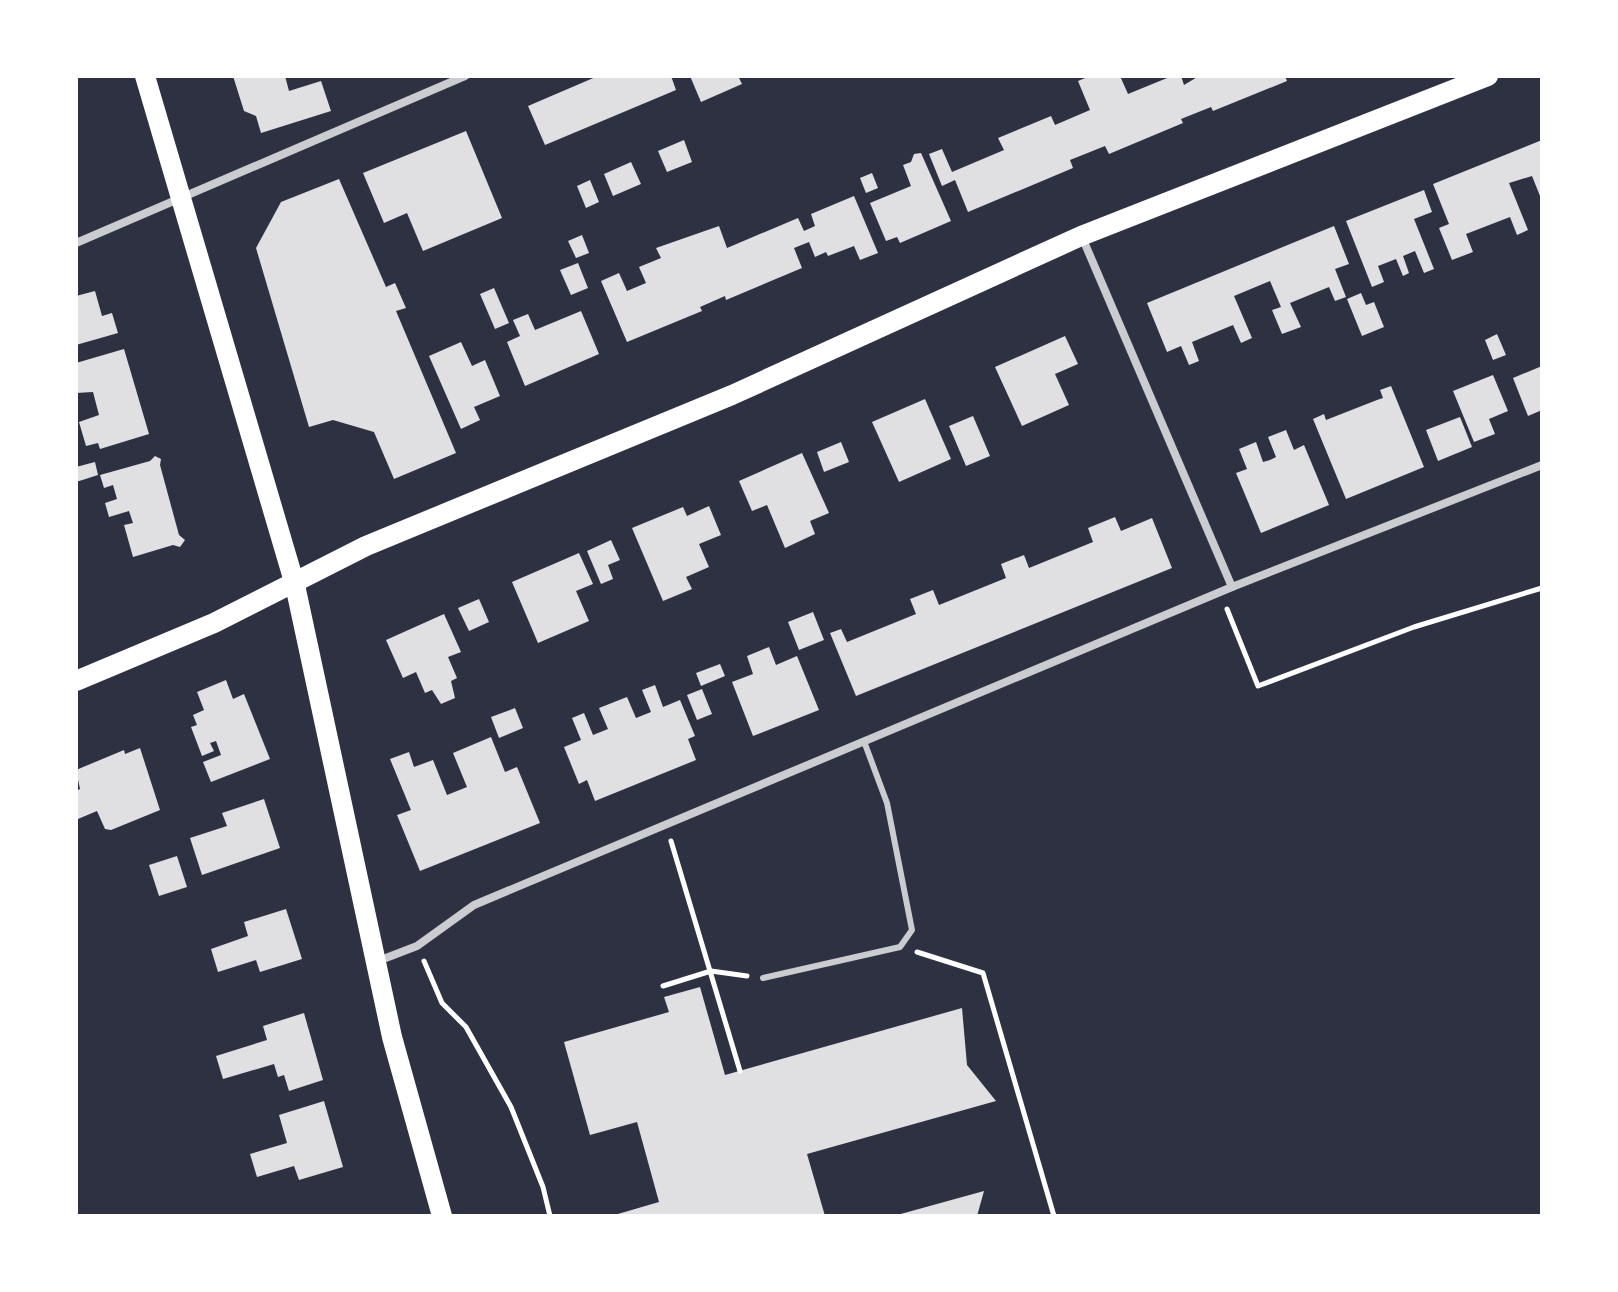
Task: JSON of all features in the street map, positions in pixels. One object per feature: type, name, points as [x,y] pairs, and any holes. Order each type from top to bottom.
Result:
[{"type":"main road","points":[[145,76],[295,585],[392,1037],[442,1216]]},
{"type":"main road","points":[[76,681],[214,623],[295,585],[366,546],[732,395],[1081,236],[1488,76]]},
{"type":"street","points":[[76,243],[465,76]]},
{"type":"street","points":[[1081,236],[1232,587]]},
{"type":"street","points":[[376,961],[417,946],[474,905],[865,744],[1219,592],[1542,465]]},
{"type":"lane","points":[[763,978],[900,947],[912,930],[887,803],[865,744]]},
{"type":"path","points":[[1219,592],[1258,686],[1414,627],[1542,588]]},
{"type":"path","points":[[666,825],[740,1071]]},
{"type":"path","points":[[417,946],[442,1003],[466,1027],[511,1107],[543,1187],[550,1216]]},
{"type":"path","points":[[900,947],[983,973],[1054,1216]]},
{"type":"path","points":[[663,986],[711,971],[763,978]]},
{"type":"building","points":[[233,76],[285,76],[289,91],[321,81],[331,111],[261,133],[256,116],[244,111]]},
{"type":"building","points":[[598,76],[671,76],[676,90],[545,145],[528,106]]},
{"type":"building","points":[[690,76],[738,76],[742,84],[701,102]]},
{"type":"building","points":[[1090,76],[1120,76],[1128,94],[1172,76],[1181,76],[1184,85],[1199,76],[1285,76],[1287,81],[1213,111],[1211,107],[1181,119],[1183,123],[1109,154],[1105,146],[1070,160],[1073,168],[968,212],[955,180],[942,186],[929,154],[942,149],[952,172],[1004,150],[998,138],[1051,116],[1055,125],[1090,110],[1078,81]]},
{"type":"building","points":[[466,131],[502,218],[423,251],[407,213],[384,223],[363,173]]},
{"type":"building","points":[[684,140],[692,162],[667,172],[658,151]]},
{"type":"building","points":[[1542,140],[1542,201],[1532,176],[1509,183],[1528,230],[1517,235],[1510,217],[1466,234],[1473,252],[1452,260],[1439,228],[1449,224],[1433,184]]},
{"type":"building","points":[[921,153],[951,221],[900,243],[897,237],[886,241],[870,203],[911,186],[903,165],[911,162],[914,154]]},
{"type":"building","points":[[631,162],[641,184],[613,196],[604,174]]},
{"type":"building","points":[[872,173],[878,188],[866,193],[860,178]]},
{"type":"building","points":[[339,179],[386,287],[395,283],[406,308],[396,311],[456,453],[394,479],[374,432],[333,420],[309,427],[256,248],[281,202]]},
{"type":"building","points":[[590,180],[599,202],[586,208],[577,186]]},
{"type":"building","points":[[1424,190],[1432,212],[1414,219],[1434,269],[1424,273],[1415,251],[1403,256],[1409,273],[1403,276],[1396,259],[1378,266],[1384,282],[1372,287],[1346,221]]},
{"type":"building","points":[[854,196],[878,253],[860,260],[854,246],[828,256],[826,252],[815,257],[809,242],[794,248],[802,268],[726,300],[725,296],[700,307],[702,311],[627,342],[601,281],[619,273],[627,291],[646,283],[639,267],[661,258],[656,248],[719,226],[727,248],[798,218],[804,231],[815,226],[811,214]]},
{"type":"building","points":[[1334,226],[1349,264],[1335,269],[1346,297],[1335,301],[1329,287],[1290,303],[1301,327],[1282,334],[1272,310],[1281,307],[1270,281],[1234,296],[1252,338],[1241,343],[1233,325],[1192,342],[1199,361],[1189,365],[1181,346],[1167,352],[1147,303]]},
{"type":"building","points":[[582,235],[589,253],[576,258],[568,241]]},
{"type":"building","points":[[578,263],[588,288],[571,295],[560,270]]},
{"type":"building","points":[[494,288],[509,323],[495,329],[480,294]]},
{"type":"building","points":[[95,291],[102,316],[112,313],[118,333],[76,345],[76,296]]},
{"type":"building","points":[[1361,293],[1366,305],[1374,302],[1384,327],[1362,336],[1347,299]]},
{"type":"building","points":[[581,311],[599,354],[525,386],[507,342],[520,336],[513,320],[528,314],[535,330]]},
{"type":"building","points":[[1497,334],[1506,355],[1493,360],[1485,340]]},
{"type":"building","points":[[1065,336],[1078,364],[1055,374],[1069,405],[1022,426],[995,367]]},
{"type":"building","points":[[461,342],[472,366],[485,360],[500,396],[474,407],[480,420],[461,429],[429,356]]},
{"type":"building","points":[[124,349],[149,434],[100,449],[98,443],[86,446],[79,422],[99,415],[93,392],[76,393],[76,363]]},
{"type":"building","points":[[1542,366],[1542,410],[1528,416],[1513,378]]},
{"type":"building","points":[[1493,375],[1508,411],[1489,419],[1495,434],[1474,442],[1453,391]]},
{"type":"building","points":[[1391,386],[1424,467],[1346,499],[1313,419],[1324,414],[1326,420],[1383,398],[1380,390]]},
{"type":"building","points":[[925,399],[951,459],[899,482],[872,422]]},
{"type":"building","points":[[973,416],[990,456],[966,466],[949,426]]},
{"type":"building","points":[[1460,417],[1472,447],[1438,461],[1426,430]]},
{"type":"building","points":[[1286,430],[1294,450],[1304,445],[1329,505],[1261,533],[1236,473],[1247,469],[1239,449],[1256,442],[1263,462],[1270,460],[1276,457],[1268,437]]},
{"type":"building","points":[[841,442],[849,462],[824,472],[817,452]]},
{"type":"building","points":[[802,453],[829,513],[810,521],[815,534],[785,548],[767,505],[752,511],[739,481]]},
{"type":"building","points":[[155,456],[161,459],[179,535],[185,540],[180,547],[173,545],[133,557],[124,525],[133,523],[129,511],[109,517],[105,503],[117,499],[113,485],[104,488],[100,475],[150,461]]},
{"type":"building","points":[[95,462],[98,475],[76,482],[76,467]]},
{"type":"building","points":[[709,506],[721,535],[699,544],[709,567],[686,577],[692,589],[663,601],[632,528],[683,507],[687,516]]},
{"type":"building","points":[[1115,517],[1121,531],[1152,518],[1172,568],[856,696],[830,633],[841,629],[847,642],[916,614],[910,599],[933,590],[939,605],[1006,578],[1001,564],[1024,555],[1029,568],[1093,542],[1088,528]]},
{"type":"building","points":[[611,540],[620,560],[608,565],[613,579],[601,584],[587,551]]},
{"type":"building","points":[[579,553],[593,584],[576,591],[589,621],[538,643],[512,582]]},
{"type":"building","points":[[479,599],[489,622],[469,631],[458,608]]},
{"type":"building","points":[[813,612],[824,640],[799,650],[788,622]]},
{"type":"building","points":[[444,614],[461,652],[448,657],[457,678],[451,681],[455,698],[441,704],[432,690],[425,693],[416,672],[403,678],[386,640]]},
{"type":"building","points":[[769,647],[776,665],[797,656],[819,710],[753,736],[732,682],[753,674],[747,656]]},
{"type":"building","points":[[720,664],[725,676],[701,686],[696,673]]},
{"type":"building","points":[[226,680],[233,699],[244,694],[270,759],[211,782],[203,762],[221,755],[216,741],[210,743],[214,751],[202,756],[191,727],[197,725],[193,715],[204,710],[197,692]]},
{"type":"building","points":[[655,685],[663,707],[680,700],[695,736],[688,739],[696,760],[595,801],[587,780],[579,784],[564,747],[581,740],[572,718],[584,713],[593,735],[608,729],[599,708],[627,697],[636,718],[651,712],[642,690]]},
{"type":"building","points":[[702,689],[712,714],[697,720],[687,695]]},
{"type":"building","points":[[515,708],[523,728],[499,738],[491,717]]},
{"type":"building","points":[[491,737],[505,772],[517,767],[540,823],[420,871],[397,815],[411,810],[390,759],[409,752],[414,767],[433,760],[447,795],[467,787],[453,753]]},
{"type":"building","points":[[140,748],[160,810],[111,830],[105,829],[97,811],[78,819],[76,791],[80,789],[76,770],[124,750],[125,754]]},
{"type":"building","points":[[264,799],[280,848],[202,875],[190,838],[227,826],[222,813]]},
{"type":"building","points":[[177,856],[187,887],[159,896],[149,865]]},
{"type":"building","points":[[286,909],[302,959],[260,972],[256,960],[218,972],[211,949],[248,936],[244,922]]},
{"type":"building","points":[[700,987],[725,1075],[962,1008],[967,1065],[996,1101],[807,1154],[825,1216],[611,1216],[659,1202],[637,1122],[590,1135],[564,1042],[669,1012],[664,997]]},
{"type":"building","points":[[304,1013],[323,1080],[289,1091],[284,1075],[278,1077],[274,1064],[223,1079],[216,1056],[267,1040],[263,1026]]},
{"type":"building","points":[[324,1101],[343,1167],[299,1180],[294,1166],[257,1177],[250,1154],[287,1143],[279,1115]]},
{"type":"building","points":[[984,1191],[977,1216],[897,1216],[897,1215]]}]
